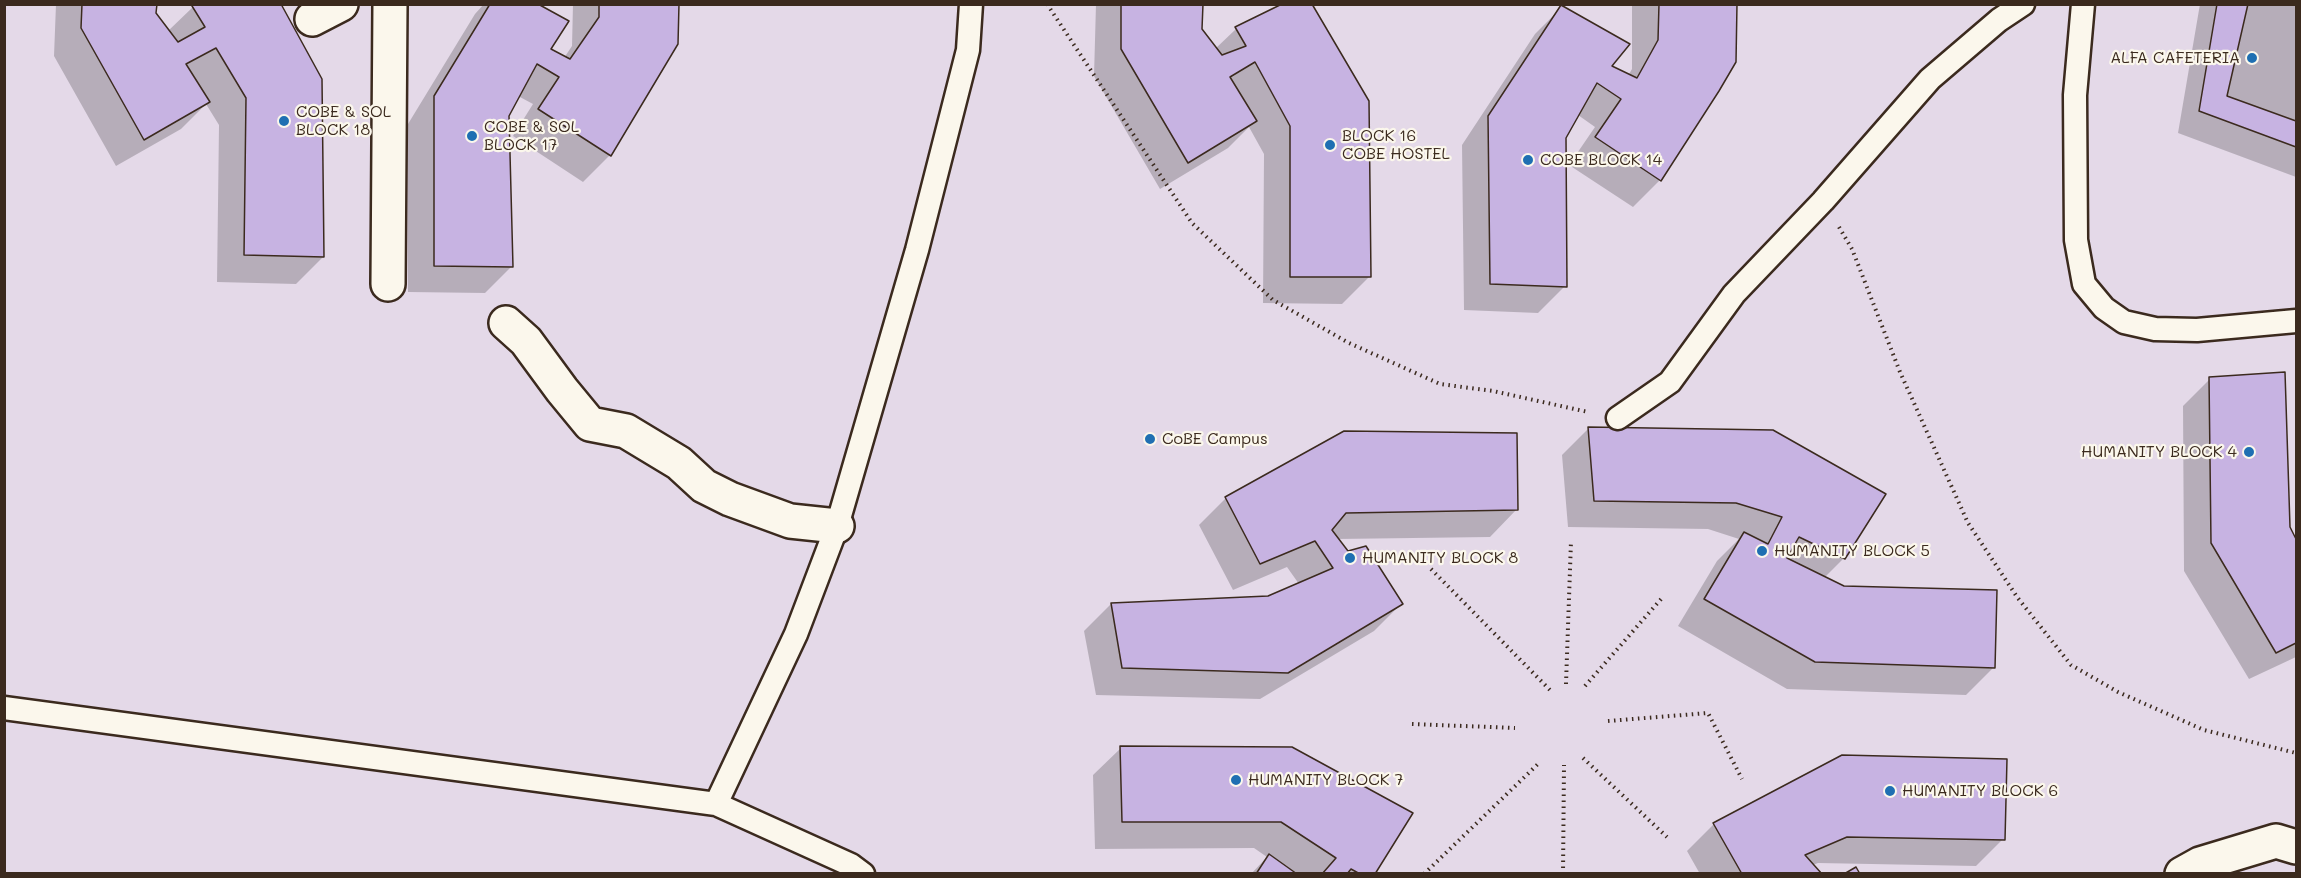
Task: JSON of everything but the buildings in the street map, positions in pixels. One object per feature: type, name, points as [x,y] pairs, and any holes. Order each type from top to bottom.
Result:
[{"type":"street","points":[[312,20],[341,4]]},
{"type":"street","points":[[388,284],[390,4]]},
{"type":"street","points":[[506,323],[526,341],[590,424],[626,431],[679,463],[704,486],[730,499],[790,521],[837,526]]},
{"type":"street","points":[[2182,873],[2200,864],[2276,841],[2296,847]]},
{"type":"lane","points":[[716,804],[796,634],[837,526],[914,261],[951,117],[968,50],[971,4]]},
{"type":"lane","points":[[1618,418],[1670,381],[1734,294],[1823,201],[1930,79],[1999,20],[2023,4]]},
{"type":"lane","points":[[2083,4],[2075,95],[2076,240],[2084,284],[2104,308],[2124,322],[2155,329],[2197,330],[2296,321]]},
{"type":"lane","points":[[4,708],[716,804],[851,865],[863,873]]},
{"type":"path","points":[[1047,4],[1192,223],[1273,300],[1349,343],[1440,384],[1493,391],[1618,418]]},
{"type":"path","points":[[1823,201],[1852,249],[1899,372],[1968,523],[2017,597],[2071,665],[2118,692],[2204,730],[2296,753]]},
{"type":"path","points":[[1566,684],[1571,540]]},
{"type":"path","points":[[1431,570],[1550,690]]},
{"type":"path","points":[[1585,686],[1662,598]]},
{"type":"path","points":[[1608,721],[1707,713],[1742,779]]},
{"type":"path","points":[[1412,724],[1515,728]]},
{"type":"path","points":[[1583,758],[1667,837]]},
{"type":"path","points":[[1424,873],[1539,763]]},
{"type":"path","points":[[1563,873],[1564,765]]},
{"type":"shaded area","name":"CoBE Campus","points":[[5,5],[2296,5],[2296,873],[5,874]]},
{"type":"place","name":"ALFA CAFETERIA","points":[[2252,58]]},
{"type":"place","name":"COBE & SOL BLOCK 18","points":[[284,121]]},
{"type":"place","name":"COBE & SOL BLOCK 17","points":[[472,136]]},
{"type":"place","name":"BLOCK 16 COBE HOSTEL","points":[[1330,145]]},
{"type":"place","name":"COBE BLOCK 14","points":[[1528,160]]},
{"type":"place","name":"CoBE Campus","points":[[1150,439]]},
{"type":"place","name":"HUMANITY BLOCK 4","points":[[2249,452]]},
{"type":"place","name":"HUMANITY BLOCK 5","points":[[1762,551]]},
{"type":"place","name":"HUMANITY BLOCK 8","points":[[1350,558]]},
{"type":"place","name":"HUMANITY BLOCK 7","points":[[1236,780]]},
{"type":"place","name":"HUMANITY BLOCK 6","points":[[1890,791]]}]
